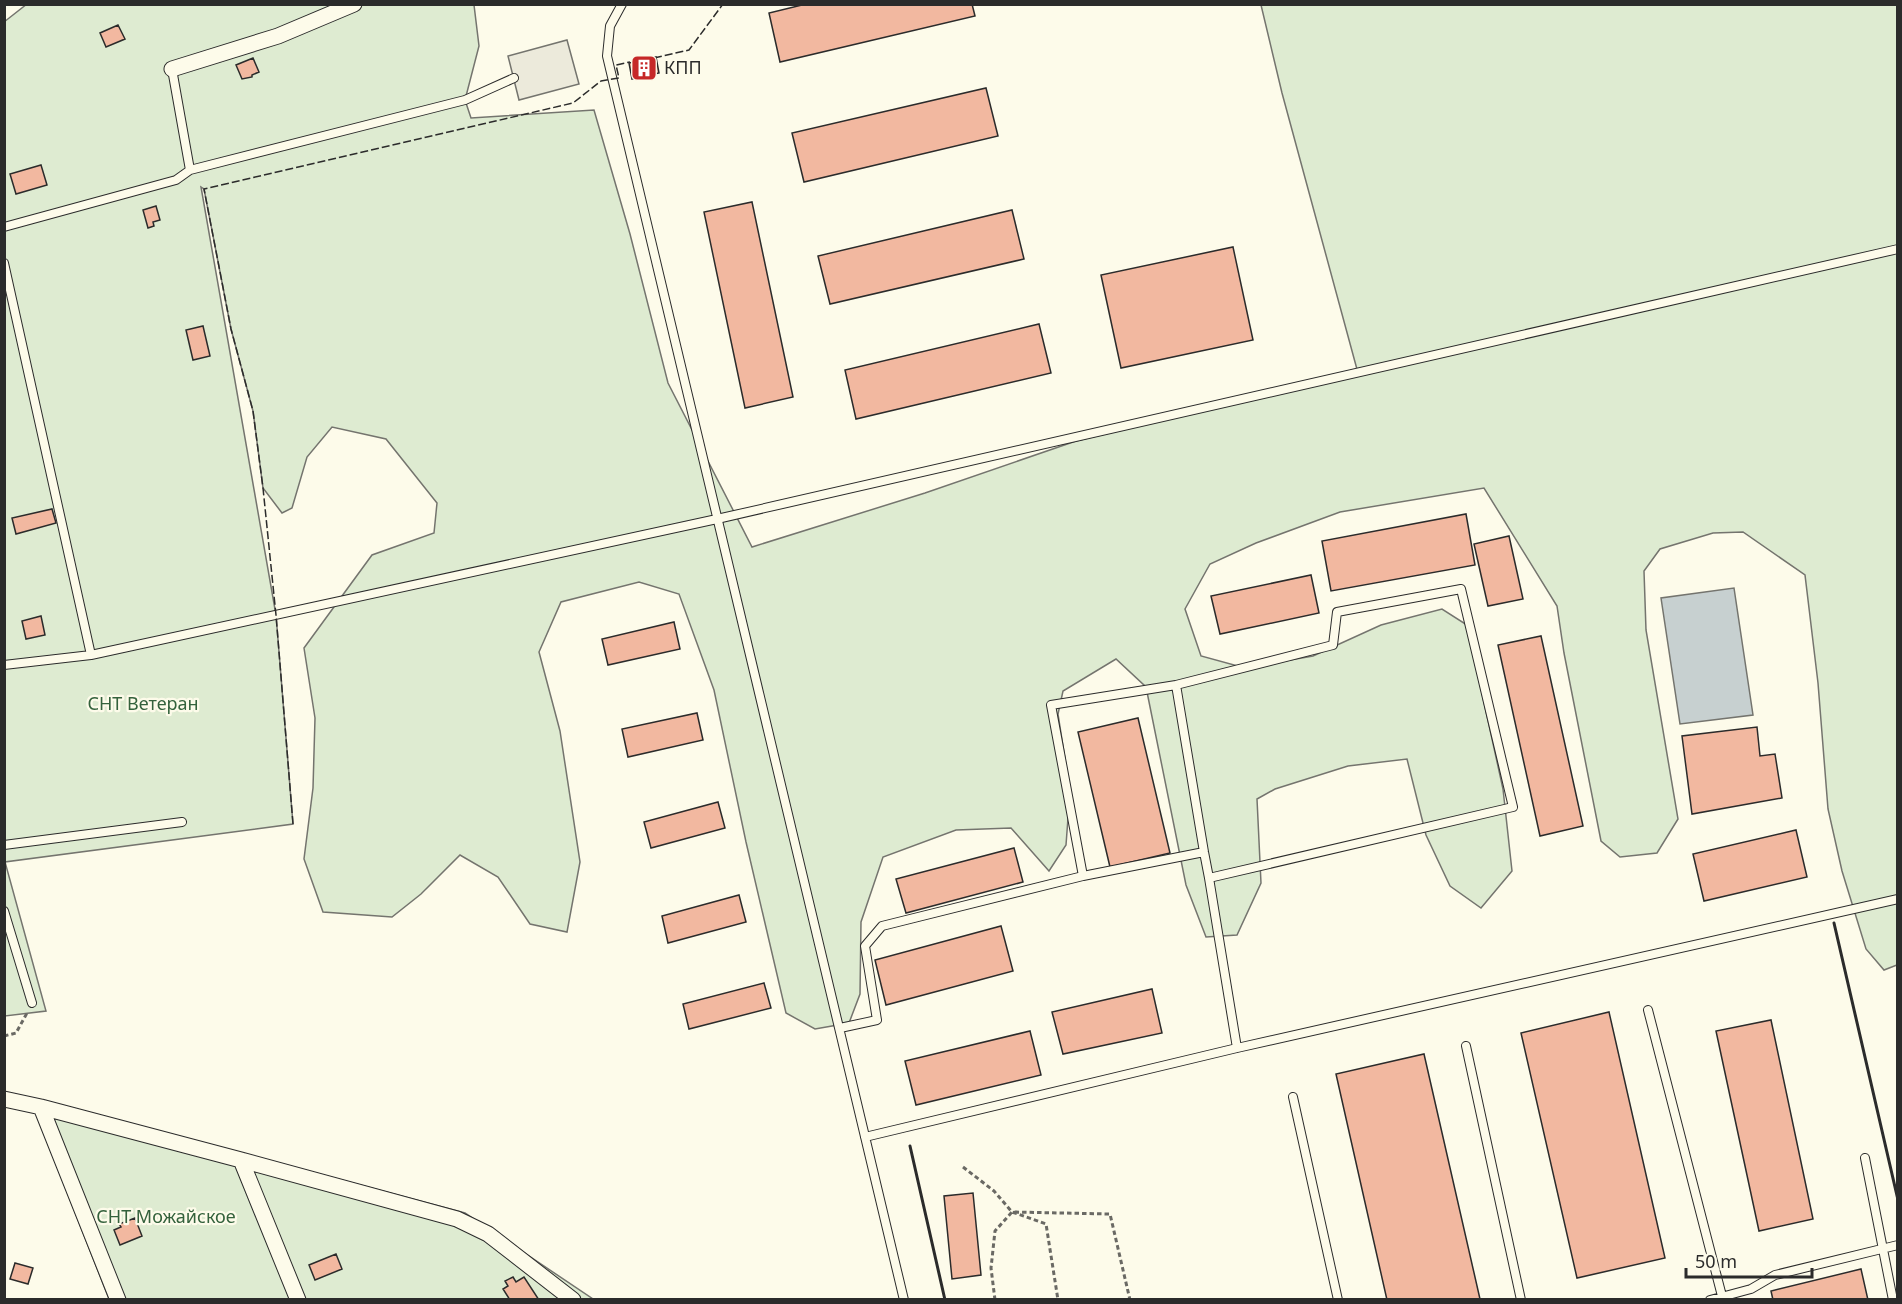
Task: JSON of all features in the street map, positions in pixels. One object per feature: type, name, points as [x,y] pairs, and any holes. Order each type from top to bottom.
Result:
[{"type":"street","points":[[172,69],[278,36],[354,4]]},
{"type":"street","points":[[4,1100],[41,1107],[457,1219],[488,1234],[556,1295],[573,1299]]},
{"type":"street","points":[[41,1107],[118,1299]]},
{"type":"street","points":[[242,1160],[298,1299]]},
{"type":"lane","points":[[622,4],[610,26],[607,56],[904,1299]]},
{"type":"lane","points":[[172,69],[190,170]]},
{"type":"lane","points":[[4,227],[176,180],[190,170],[465,100],[514,78]]},
{"type":"lane","points":[[4,665],[91,655],[717,519],[1898,249]]},
{"type":"lane","points":[[4,263],[91,655]]},
{"type":"lane","points":[[1083,876],[1051,705],[1176,685],[1333,645],[1336,612],[1461,589],[1513,807],[1209,878]]},
{"type":"lane","points":[[1176,685],[1238,1048]]},
{"type":"lane","points":[[4,845],[182,822]]},
{"type":"lane","points":[[840,1028],[877,1020],[865,946],[882,926],[1083,876],[1204,852]]},
{"type":"lane","points":[[865,1137],[1238,1048],[1898,899]]},
{"type":"lane","points":[[4,911],[32,1004]]},
{"type":"lane","points":[[1648,1010],[1723,1298]]},
{"type":"lane","points":[[1466,1046],[1521,1299]]},
{"type":"lane","points":[[1293,1097],[1338,1299]]},
{"type":"lane","points":[[1864,1158],[1893,1299]]},
{"type":"lane","points":[[1710,1299],[1723,1298],[1751,1289],[1775,1275],[1898,1245]]},
{"type":"path","points":[[4,1036],[16,1033],[32,1004]]},
{"type":"path","points":[[963,1167],[994,1191],[1011,1212],[1046,1224],[1058,1299]]},
{"type":"path","points":[[995,1299],[991,1268],[995,1231],[1011,1212]]},
{"type":"path","points":[[1011,1212],[1110,1214],[1130,1299]]},
{"type":"green space","name":"СНТ Ветеран","points":[[27,4],[474,5],[479,46],[465,100],[471,118],[594,110],[630,234],[668,383],[752,547],[925,493],[1076,441],[1358,373],[1282,93],[1261,5],[1897,5],[1897,965],[1884,970],[1866,949],[1842,871],[1828,809],[1818,683],[1805,575],[1743,532],[1713,533],[1660,549],[1644,571],[1646,630],[1678,819],[1657,853],[1620,857],[1601,841],[1557,606],[1484,488],[1340,512],[1256,543],[1210,564],[1185,609],[1201,656],[1245,668],[1313,656],[1381,625],[1442,609],[1467,625],[1503,789],[1512,871],[1481,908],[1450,886],[1426,835],[1407,759],[1348,766],[1275,789],[1257,799],[1261,883],[1237,935],[1206,937],[1186,885],[1146,687],[1116,659],[1063,691],[1058,714],[1070,791],[1066,845],[1049,871],[1011,828],[956,830],[883,857],[861,922],[860,994],[849,1023],[815,1029],[786,1013],[746,842],[714,690],[679,594],[639,582],[561,602],[539,652],[560,731],[580,862],[567,932],[530,924],[498,877],[460,855],[421,894],[392,917],[323,912],[304,859],[313,788],[315,718],[304,648],[372,555],[434,533],[437,503],[386,439],[332,427],[307,457],[292,508],[282,513],[263,488],[253,411],[231,329],[204,189],[201,187],[276,615],[293,824],[5,862],[46,1011],[5,1016],[4,22]]},
{"type":"green space","name":"СНТ Можайское","points":[[41,1100],[465,1213],[593,1299],[109,1299],[37,1115]]},
{"type":"shaded area","points":[[567,40],[579,84],[519,100],[508,56]]},
{"type":"shaded area","points":[[1734,588],[1753,715],[1680,724],[1661,598]]},
{"type":"building","points":[[806,4],[972,4],[975,16],[780,62],[769,13]]},
{"type":"building","points":[[118,25],[125,39],[106,47],[100,33]]},
{"type":"building","name":"КПП","points":[[656,57],[659,73],[632,79],[629,63]]},
{"type":"building","points":[[253,58],[259,72],[252,77],[242,79],[236,65]]},
{"type":"building","points":[[986,88],[998,136],[804,182],[792,133]]},
{"type":"building","points":[[41,165],[47,185],[16,194],[10,174]]},
{"type":"building","points":[[752,202],[793,397],[745,408],[704,212]]},
{"type":"building","points":[[156,206],[160,220],[153,222],[154,226],[148,228],[143,210]]},
{"type":"building","points":[[1012,210],[1024,259],[830,304],[818,256]]},
{"type":"building","points":[[1233,247],[1253,340],[1121,368],[1101,275]]},
{"type":"building","points":[[1039,324],[1051,373],[856,419],[845,370]]},
{"type":"building","points":[[203,326],[210,356],[193,360],[186,330]]},
{"type":"building","points":[[52,509],[56,523],[16,534],[12,518]]},
{"type":"building","points":[[1466,514],[1475,565],[1331,591],[1322,541]]},
{"type":"building","points":[[1509,536],[1523,599],[1488,606],[1474,544]]},
{"type":"building","points":[[1311,575],[1319,613],[1220,634],[1211,596]]},
{"type":"building","points":[[41,616],[45,635],[26,639],[22,621]]},
{"type":"building","points":[[674,622],[680,649],[608,665],[602,639]]},
{"type":"building","points":[[1541,636],[1583,826],[1540,836],[1498,645]]},
{"type":"building","points":[[697,713],[703,740],[628,757],[622,729]]},
{"type":"building","points":[[1138,718],[1170,853],[1110,867],[1078,732]]},
{"type":"building","points":[[1757,727],[1760,756],[1775,754],[1782,798],[1692,814],[1682,736]]},
{"type":"building","points":[[718,802],[725,828],[651,848],[644,822]]},
{"type":"building","points":[[1796,830],[1807,877],[1704,901],[1693,854]]},
{"type":"building","points":[[1014,848],[1023,882],[906,913],[896,879]]},
{"type":"building","points":[[739,895],[746,922],[668,943],[662,916]]},
{"type":"building","points":[[1001,926],[1013,971],[886,1005],[875,960]]},
{"type":"building","points":[[764,983],[771,1008],[689,1029],[683,1004]]},
{"type":"building","points":[[1152,989],[1162,1033],[1063,1054],[1052,1012]]},
{"type":"building","points":[[1609,1012],[1665,1258],[1577,1278],[1521,1033]]},
{"type":"building","points":[[1771,1020],[1813,1219],[1759,1231],[1716,1031]]},
{"type":"building","points":[[1030,1031],[1041,1075],[916,1105],[905,1061]]},
{"type":"building","points":[[1424,1054],[1479,1300],[1387,1300],[1336,1074]]},
{"type":"building","points":[[973,1193],[981,1275],[952,1279],[944,1196]]},
{"type":"building","points":[[135,1218],[142,1236],[120,1245],[114,1230],[121,1227],[119,1224]]},
{"type":"building","points":[[336,1254],[342,1269],[315,1280],[309,1265]]},
{"type":"building","points":[[15,1263],[33,1268],[28,1284],[10,1279]]},
{"type":"building","points":[[1861,1269],[1868,1300],[1773,1300],[1771,1291]]},
{"type":"building","points":[[513,1277],[516,1282],[524,1277],[539,1300],[510,1300],[503,1289],[508,1286],[505,1281]]},
{"type":"fence","points":[[654,58],[689,50],[723,4]]},
{"type":"fence","points":[[293,824],[276,615],[253,411],[231,329],[204,189],[573,103],[601,81],[619,78],[616,65],[630,62]]},
{"type":"wall","points":[[1834,923],[1898,1200]]},
{"type":"wall","points":[[910,1146],[945,1300]]},
{"type":"place","name":"КПП","points":[[644,68]]}]
